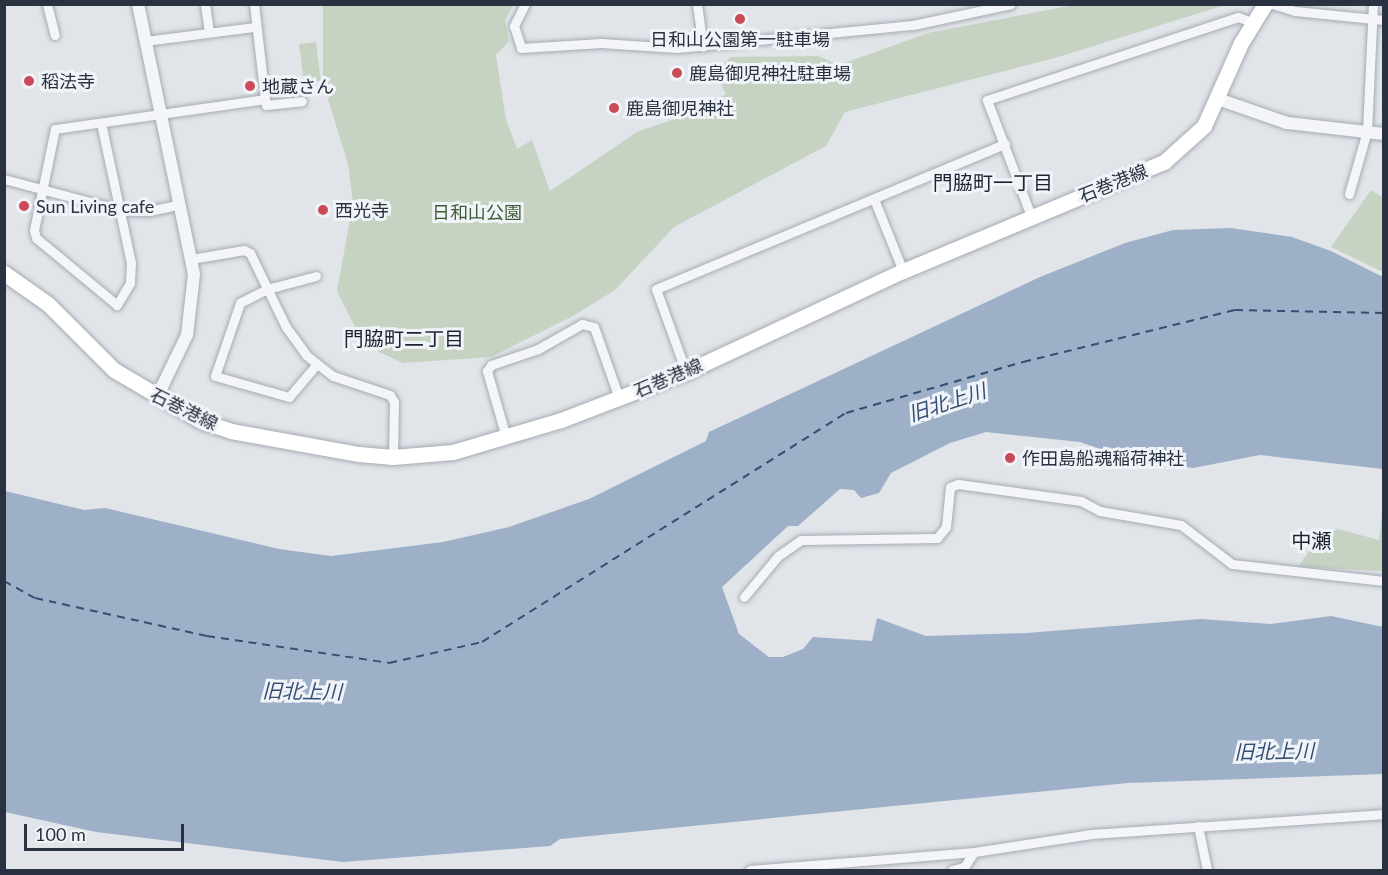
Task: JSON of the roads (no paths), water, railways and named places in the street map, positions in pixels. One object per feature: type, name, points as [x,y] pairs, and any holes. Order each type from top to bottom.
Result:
[{"type":"main road","name":"石巻港線","points":[[4,273],[48,304],[114,370],[201,421],[231,431],[393,457],[453,452],[506,437],[620,398],[686,372],[903,271],[1164,162],[1191,141],[1218,99],[1252,22],[1265,4]]},
{"type":"street","points":[[47,4],[55,35]]},
{"type":"street","points":[[138,4],[158,114],[191,259],[194,289],[187,335],[157,397]]},
{"type":"street","points":[[205,4],[209,32]]},
{"type":"street","points":[[254,4],[266,105],[302,101]]},
{"type":"street","points":[[525,4],[514,26],[521,48],[601,44],[703,47],[913,25],[1011,4]]},
{"type":"street","points":[[697,4],[703,47]]},
{"type":"street","points":[[1272,4],[1295,11],[1383,20]]},
{"type":"street","points":[[1349,194],[1367,131],[1373,4]]},
{"type":"street","points":[[1031,216],[987,100],[996,94],[1238,17],[1252,22]]},
{"type":"street","points":[[145,41],[255,27]]},
{"type":"street","points":[[101,123],[131,273],[130,283],[117,305],[36,238],[34,230],[55,129],[265,99]]},
{"type":"street","points":[[1218,99],[1287,123],[1383,134]]},
{"type":"street","points":[[686,372],[656,289],[1005,144]]},
{"type":"street","points":[[4,179],[120,210],[149,211],[178,205]]},
{"type":"street","points":[[874,199],[903,271]]},
{"type":"street","points":[[191,259],[247,251],[296,344],[316,365],[333,376],[390,395],[394,402],[393,457]]},
{"type":"street","points":[[316,276],[267,289],[236,307],[215,376],[289,397],[316,365]]},
{"type":"street","points":[[506,437],[487,371],[491,365],[538,349],[582,324],[594,327],[620,398]]},
{"type":"street","points":[[744,597],[778,556],[801,540],[937,538],[946,527],[950,487],[958,484],[1081,501],[1100,511],[1181,525],[1232,564],[1383,581]]},
{"type":"street","points":[[750,870],[974,852],[1092,834],[1383,814]]},
{"type":"street","points":[[1198,826],[1207,870]]},
{"type":"street","points":[[952,870],[964,867],[974,852]]},
{"type":"water","name":"旧北上川","points":[[1231,228],[1292,237],[1331,251],[1383,277],[1383,469],[1260,455],[1193,468],[1129,459],[1080,442],[986,432],[950,443],[891,473],[879,493],[861,498],[854,490],[840,489],[798,526],[788,526],[722,587],[739,634],[769,657],[783,657],[803,649],[813,637],[872,641],[877,618],[926,636],[1027,633],[1201,619],[1271,624],[1331,616],[1383,627],[1383,774],[1128,783],[560,839],[550,846],[343,862],[96,832],[5,812],[5,491],[84,510],[105,508],[279,549],[331,556],[443,542],[509,527],[589,499],[706,441],[709,432],[1040,277],[1125,243],[1173,230]]},
{"type":"place","name":"日和山公園第一駐車場","points":[[740,19]]},
{"type":"place","name":"鹿島御児神社駐車場","points":[[677,73]]},
{"type":"place","name":"稻法寺","points":[[29,81]]},
{"type":"place","name":"地蔵さん","points":[[250,86]]},
{"type":"place","name":"鹿島御児神社","points":[[614,108]]},
{"type":"place","name":"Sun Living cafe","points":[[24,206]]},
{"type":"place","name":"西光寺","points":[[323,210]]},
{"type":"place","name":"作田島船魂稲荷神社","points":[[1010,458]]},
{"type":"district","name":"門脇町一丁目","points":[[993,182]]},
{"type":"district","name":"門脇町二丁目","points":[[404,338]]},
{"type":"district","name":"中瀬","points":[[1311,540]]},
{"type":"park label","name":"日和山公園","points":[[477,212]]}]
